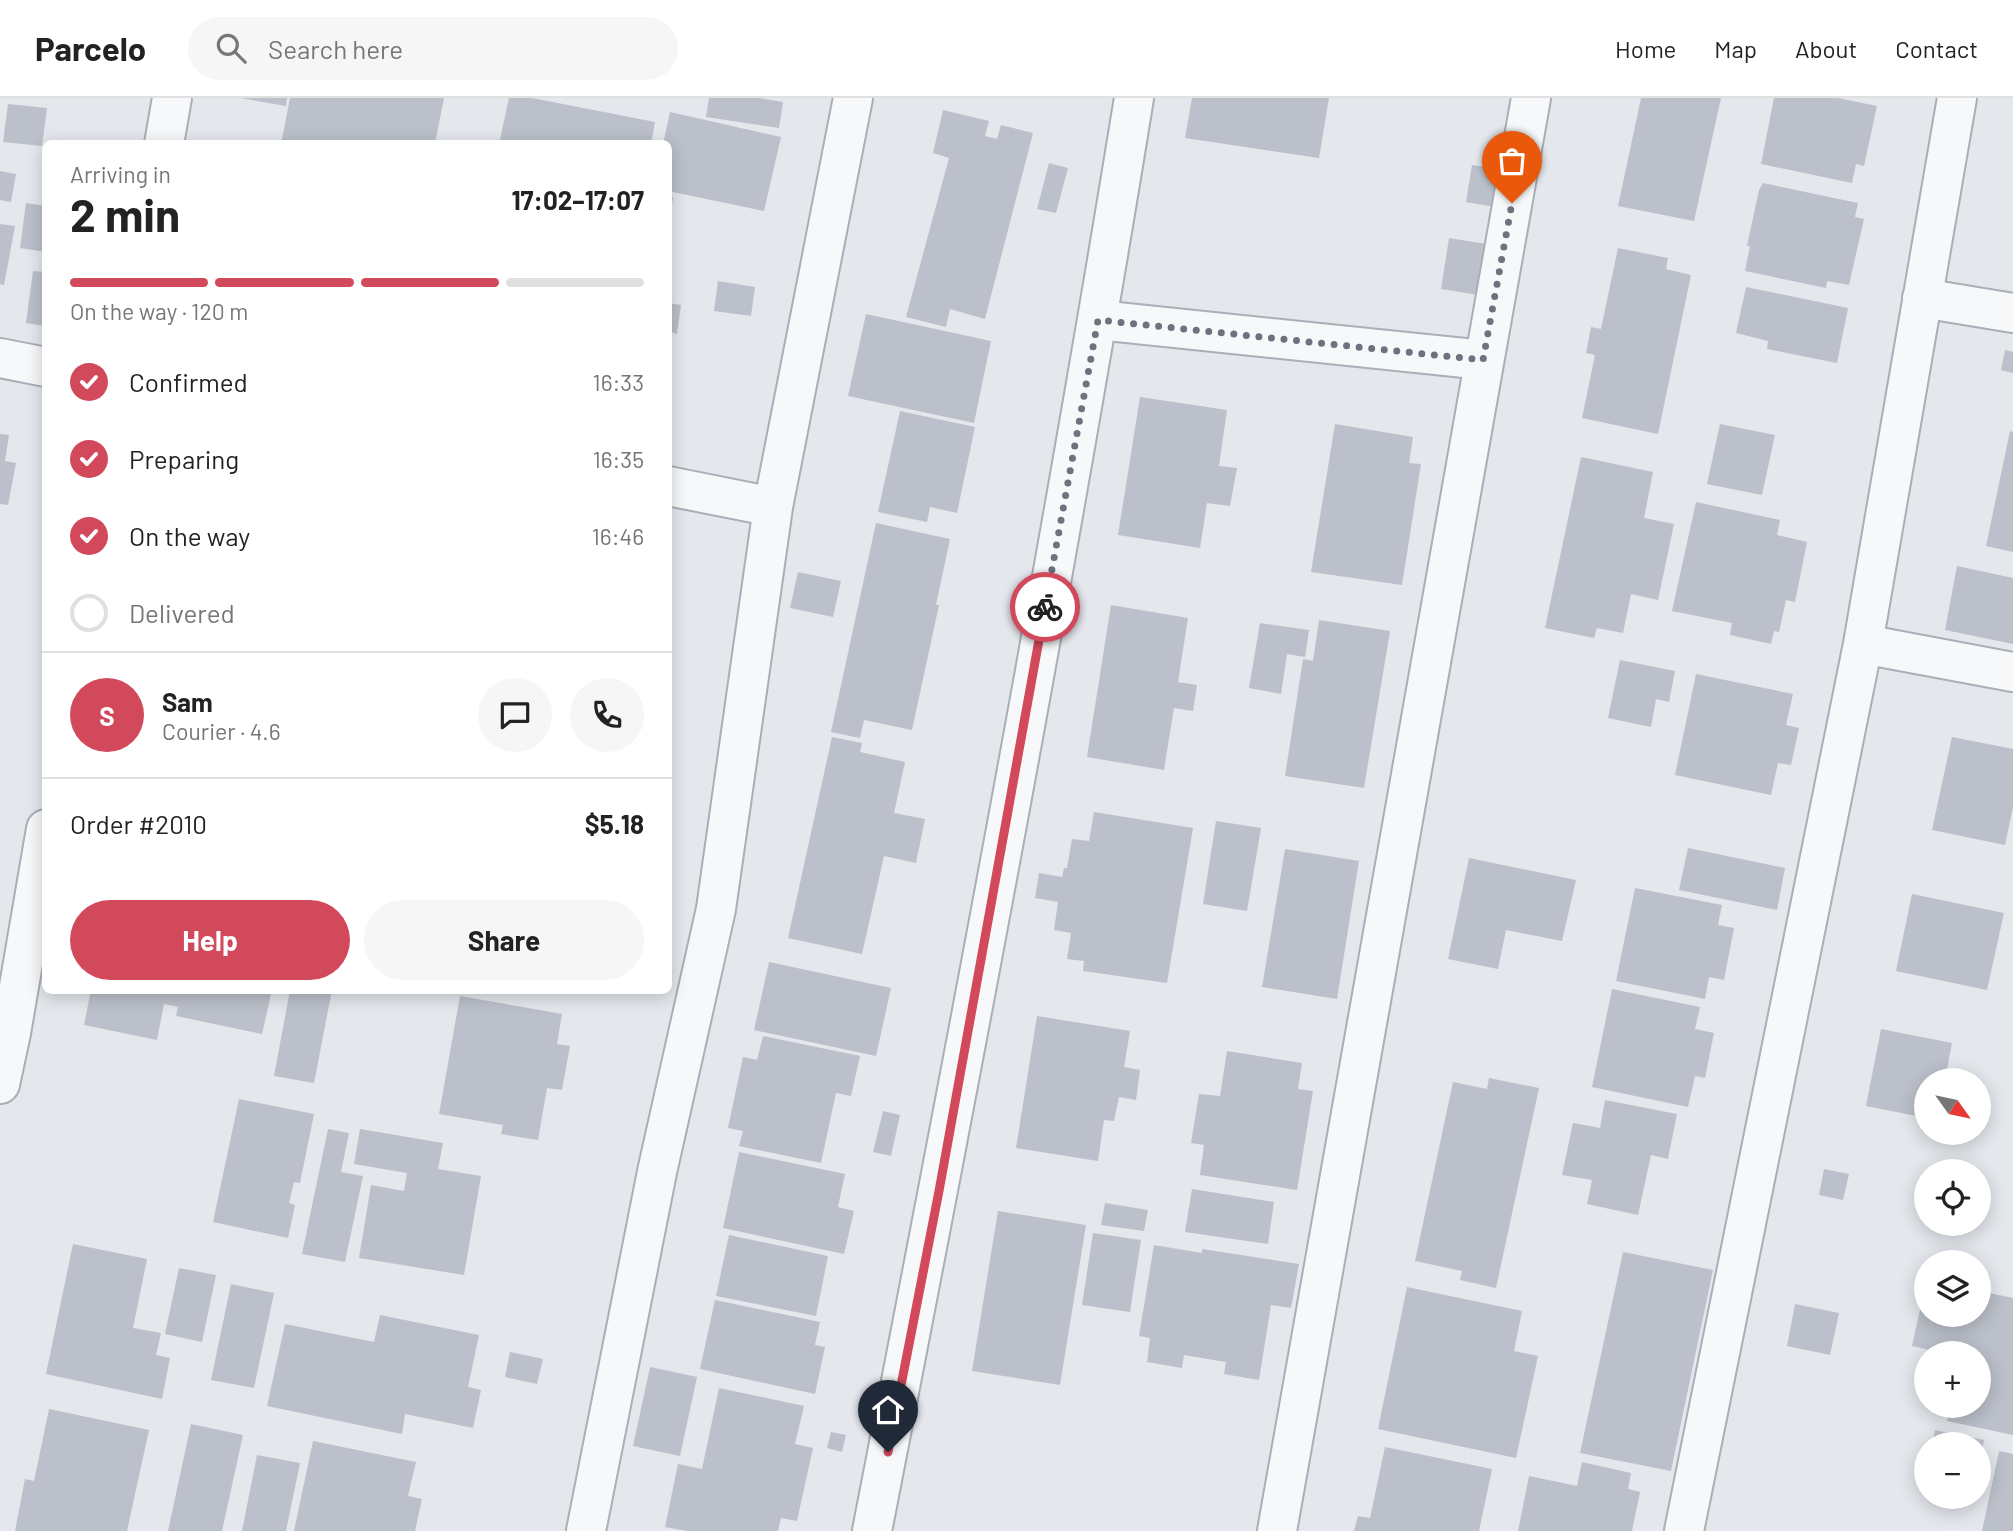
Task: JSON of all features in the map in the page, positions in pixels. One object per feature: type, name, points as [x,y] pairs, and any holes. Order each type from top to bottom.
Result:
[{"type":"street","points":[[164,140],[172,98]]},
{"type":"street","points":[[586,1531],[657,1172],[716,909],[773,507],[853,98]]},
{"type":"street","points":[[872,1531],[939,1191],[1098,320],[1134,98]]},
{"type":"street","points":[[1277,1531],[1531,98]]},
{"type":"street","points":[[1684,1531],[1863,644],[1957,98]]},
{"type":"street","points":[[1922,298],[2013,313]]},
{"type":"street","points":[[1098,320],[1483,360]]},
{"type":"street","points":[[0,358],[42,366]]},
{"type":"street","points":[[672,487],[773,507]]},
{"type":"street","points":[[1863,644],[2013,672]]},
{"type":"street","points":[[0,1084],[42,852]]},
{"type":"building","points":[[240,98],[287,98],[286,106]]},
{"type":"building","points":[[290,98],[444,98],[436,140],[282,140]]},
{"type":"building","points":[[509,98],[532,98],[655,122],[652,140],[500,140]]},
{"type":"building","points":[[709,98],[759,98],[783,102],[779,128],[706,117]]},
{"type":"building","points":[[1192,98],[1329,98],[1319,158],[1185,138]]},
{"type":"building","points":[[1641,98],[1721,98],[1694,221],[1618,206]]},
{"type":"building","points":[[1774,98],[1838,98],[1877,106],[1864,166],[1856,164],[1852,183],[1761,164]]},
{"type":"building","points":[[8,104],[47,108],[42,146],[3,142]]},
{"type":"building","points":[[943,110],[989,121],[985,136],[997,139],[1001,125],[1033,133],[985,319],[950,309],[946,327],[906,317],[949,158],[933,153]]},
{"type":"building","points":[[670,112],[781,137],[764,211],[672,192],[672,140],[664,140]]},
{"type":"building","points":[[1049,163],[1068,168],[1056,213],[1037,209]]},
{"type":"building","points":[[1472,165],[1514,171],[1507,209],[1466,202]]},
{"type":"building","points":[[0,171],[16,174],[11,202],[0,200]]},
{"type":"building","points":[[1763,183],[1858,203],[1855,217],[1864,219],[1849,285],[1827,281],[1826,288],[1745,271],[1750,246],[1747,246],[1759,190]]},
{"type":"building","points":[[26,203],[42,205],[42,251],[20,248]]},
{"type":"building","points":[[0,224],[15,226],[4,285],[0,284]]},
{"type":"building","points":[[1449,238],[1486,244],[1478,295],[1441,289]]},
{"type":"building","points":[[1618,248],[1668,258],[1666,269],[1691,275],[1658,434],[1582,418],[1595,355],[1586,353],[1591,327],[1601,329]]},
{"type":"building","points":[[33,271],[42,272],[42,325],[26,323]]},
{"type":"building","points":[[718,281],[755,287],[751,316],[714,311]]},
{"type":"building","points":[[1746,287],[1848,308],[1837,363],[1767,349],[1768,341],[1736,333]]},
{"type":"building","points":[[672,304],[681,305],[677,334],[672,332]]},
{"type":"building","points":[[866,314],[991,341],[974,423],[848,396]]},
{"type":"building","points":[[2005,350],[2013,352],[2013,373],[2001,370]]},
{"type":"building","points":[[1140,397],[1227,410],[1219,466],[1237,468],[1230,506],[1207,503],[1200,548],[1118,535]]},
{"type":"building","points":[[900,411],[975,427],[957,513],[930,507],[927,522],[878,512]]},
{"type":"building","points":[[1335,424],[1413,437],[1409,463],[1421,464],[1402,585],[1311,572]]},
{"type":"building","points":[[1720,424],[1775,435],[1762,495],[1707,484]]},
{"type":"building","points":[[2010,431],[2013,432],[2013,552],[1986,546]]},
{"type":"building","points":[[0,434],[9,435],[5,461],[16,463],[8,505],[0,504]]},
{"type":"building","points":[[1581,457],[1653,472],[1644,518],[1674,524],[1658,600],[1631,594],[1623,633],[1597,628],[1594,638],[1545,628]]},
{"type":"building","points":[[1696,502],[1780,520],[1777,535],[1807,542],[1795,602],[1786,600],[1779,632],[1774,631],[1771,644],[1730,635],[1732,623],[1672,611]]},
{"type":"building","points":[[876,523],[950,539],[912,730],[864,720],[860,738],[831,732]]},
{"type":"building","points":[[1957,566],[2013,578],[2013,644],[1945,630]]},
{"type":"building","points":[[798,572],[841,581],[833,617],[790,608]]},
{"type":"building","points":[[1111,605],[1188,618],[1178,682],[1197,685],[1193,711],[1174,708],[1164,770],[1087,757]]},
{"type":"building","points":[[1319,620],[1390,631],[1364,788],[1285,776],[1303,659],[1313,661]]},
{"type":"building","points":[[1260,623],[1309,630],[1305,657],[1287,654],[1281,694],[1249,688]]},
{"type":"building","points":[[1620,660],[1675,671],[1669,702],[1656,699],[1651,727],[1608,718]]},
{"type":"building","points":[[1696,674],[1793,694],[1786,725],[1799,728],[1791,765],[1778,763],[1771,795],[1675,775]]},
{"type":"building","points":[[832,737],[862,743],[860,752],[905,762],[894,813],[925,819],[916,863],[884,856],[862,954],[788,938]]},
{"type":"building","points":[[1952,737],[2013,749],[2013,807],[2005,845],[1932,830]]},
{"type":"building","points":[[1094,812],[1193,828],[1167,983],[1083,971],[1084,961],[1067,959],[1071,933],[1054,930],[1058,902],[1035,898],[1039,873],[1062,877],[1064,868],[1067,868],[1072,839],[1089,841]]},
{"type":"building","points":[[1216,821],[1261,828],[1247,911],[1203,904]]},
{"type":"building","points":[[1688,848],[1785,868],[1777,910],[1679,890]]},
{"type":"building","points":[[1285,849],[1359,861],[1337,999],[1262,987]]},
{"type":"building","points":[[1469,858],[1576,880],[1562,941],[1506,930],[1498,969],[1448,959]]},
{"type":"building","points":[[1635,888],[1722,905],[1718,925],[1734,928],[1724,980],[1709,977],[1705,999],[1616,981]]},
{"type":"building","points":[[1912,894],[2004,913],[1987,990],[1896,971]]},
{"type":"building","points":[[769,962],[891,988],[876,1056],[754,1030]]},
{"type":"building","points":[[1612,989],[1700,1007],[1695,1029],[1714,1033],[1705,1078],[1695,1076],[1688,1107],[1592,1087]]},
{"type":"building","points":[[90,994],[271,994],[262,1034],[176,1016],[178,1007],[164,1004],[157,1040],[84,1025]]},
{"type":"building","points":[[289,994],[331,994],[314,1083],[274,1076]]},
{"type":"building","points":[[460,996],[562,1014],[557,1044],[570,1046],[562,1090],[547,1088],[538,1140],[501,1134],[503,1125],[439,1114]]},
{"type":"building","points":[[1037,1016],[1130,1031],[1124,1067],[1140,1070],[1136,1100],[1119,1097],[1114,1121],[1104,1120],[1098,1161],[1016,1148]]},
{"type":"building","points":[[1881,1029],[1952,1043],[1947,1068],[1914,1068],[1914,1115],[1866,1106]]},
{"type":"building","points":[[763,1036],[860,1056],[851,1096],[836,1093],[821,1163],[739,1146],[743,1131],[728,1128],[743,1057],[757,1060]]},
{"type":"building","points":[[1227,1051],[1302,1063],[1298,1089],[1313,1091],[1297,1190],[1200,1175],[1204,1145],[1191,1143],[1199,1094],[1220,1096]]},
{"type":"building","points":[[1489,1078],[1539,1088],[1496,1288],[1460,1280],[1462,1271],[1415,1261],[1453,1082],[1487,1089]]},
{"type":"building","points":[[239,1099],[314,1114],[300,1183],[294,1182],[289,1203],[295,1205],[288,1238],[213,1222]]},
{"type":"building","points":[[1605,1100],[1677,1114],[1668,1159],[1651,1155],[1638,1215],[1587,1204],[1592,1180],[1562,1175],[1573,1123],[1600,1128]]},
{"type":"building","points":[[883,1111],[900,1115],[891,1156],[873,1152]]},
{"type":"building","points":[[328,1129],[349,1133],[341,1172],[363,1176],[345,1262],[302,1254]]},
{"type":"building","points":[[360,1129],[443,1143],[438,1169],[481,1176],[464,1275],[359,1258],[371,1185],[404,1191],[407,1173],[354,1164]]},
{"type":"building","points":[[739,1152],[845,1174],[838,1207],[854,1211],[844,1254],[723,1228]]},
{"type":"building","points":[[1824,1169],[1849,1174],[1843,1200],[1819,1195]]},
{"type":"building","points":[[1192,1189],[1274,1202],[1268,1244],[1185,1232]]},
{"type":"building","points":[[1105,1203],[1148,1210],[1144,1231],[1101,1225]]},
{"type":"building","points":[[998,1211],[1086,1225],[1060,1385],[972,1371]]},
{"type":"building","points":[[1093,1233],[1141,1240],[1130,1312],[1082,1305]]},
{"type":"building","points":[[729,1235],[828,1256],[816,1316],[716,1296]]},
{"type":"building","points":[[73,1244],[147,1259],[133,1328],[161,1333],[156,1355],[170,1358],[162,1399],[46,1374]]},
{"type":"building","points":[[1154,1245],[1202,1253],[1202,1249],[1299,1264],[1291,1308],[1271,1305],[1259,1380],[1224,1374],[1226,1362],[1184,1355],[1182,1368],[1147,1362],[1150,1338],[1139,1336]]},
{"type":"building","points":[[1623,1252],[1713,1270],[1671,1471],[1580,1453]]},
{"type":"building","points":[[179,1268],[216,1275],[202,1342],[165,1334]]},
{"type":"building","points":[[231,1284],[274,1293],[254,1388],[211,1380]]},
{"type":"building","points":[[1407,1287],[1522,1311],[1514,1351],[1538,1356],[1516,1458],[1378,1429]]},
{"type":"building","points":[[1991,1293],[2013,1298],[2013,1435],[1947,1421],[1948,1418],[1991,1418],[1991,1341],[1914,1341],[1912,1346],[1916,1327],[1991,1327]]},
{"type":"building","points":[[715,1300],[820,1322],[815,1345],[825,1347],[815,1394],[700,1369]]},
{"type":"building","points":[[1795,1304],[1839,1313],[1830,1355],[1787,1346]]},
{"type":"building","points":[[380,1315],[479,1335],[468,1387],[481,1390],[473,1428],[405,1414],[402,1434],[267,1406],[285,1324],[374,1342]]},
{"type":"building","points":[[510,1352],[543,1359],[537,1384],[505,1377]]},
{"type":"building","points":[[650,1367],[697,1377],[680,1456],[633,1446]]},
{"type":"building","points":[[719,1388],[804,1406],[795,1444],[813,1448],[797,1521],[781,1518],[778,1531],[687,1531],[665,1527],[678,1464],[702,1469]]},
{"type":"building","points":[[49,1409],[149,1430],[127,1531],[15,1531],[25,1479],[34,1481]]},
{"type":"building","points":[[191,1424],[243,1435],[222,1531],[168,1531]]},
{"type":"building","points":[[831,1432],[846,1435],[842,1452],[827,1448]]},
{"type":"building","points":[[313,1441],[416,1462],[408,1496],[422,1499],[415,1531],[294,1531]]},
{"type":"building","points":[[1385,1447],[1492,1469],[1479,1531],[1354,1531],[1358,1516],[1370,1518]]},
{"type":"building","points":[[1999,1451],[2013,1454],[2013,1531],[1982,1531],[1987,1509],[1991,1509],[1991,1489]]},
{"type":"building","points":[[257,1455],[300,1463],[286,1531],[242,1531]]},
{"type":"building","points":[[1582,1462],[1631,1473],[1628,1489],[1640,1492],[1632,1531],[1518,1531],[1529,1476],[1577,1486]]},
{"type":"way so far","points":[[1045,607],[1098,320],[1483,360],[1512,203]]},
{"type":"route","points":[[888,1452],[939,1191],[1045,607]]}]
